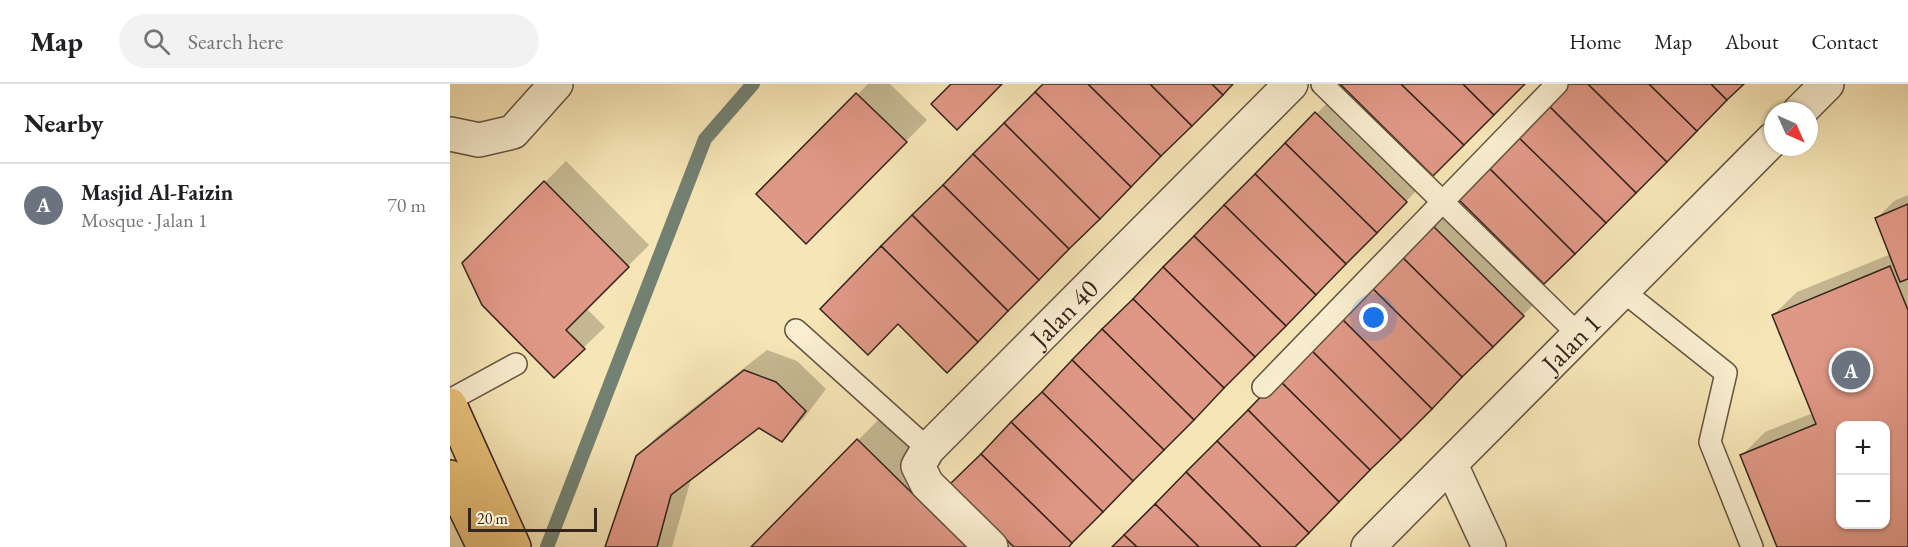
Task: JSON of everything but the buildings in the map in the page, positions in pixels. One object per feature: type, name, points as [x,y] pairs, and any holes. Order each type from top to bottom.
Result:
[{"type":"main road","points":[[450,405],[514,547]]},
{"type":"main road","points":[[450,477],[484,547]]},
{"type":"street","points":[[450,134],[479,140],[513,132],[556,84]]},
{"type":"street","name":"Jalan 40","points":[[928,449],[1291,84]]},
{"type":"street","points":[[1809,102],[1827,84]]},
{"type":"street","name":"Jalan 1","points":[[1368,547],[1764,148]]},
{"type":"street","points":[[928,449],[918,466],[927,484],[991,547]]},
{"type":"street","points":[[1451,465],[1489,547]]},
{"type":"lane","points":[[1322,84],[1579,335]]},
{"type":"lane","points":[[1263,387],[1557,84]]},
{"type":"lane","points":[[1623,291],[1726,373],[1710,442],[1752,547]]},
{"type":"lane","points":[[796,330],[928,449]]},
{"type":"lane","points":[[450,400],[516,364]]},
{"type":"waterway","points":[[547,547],[705,139],[753,84]]},
{"type":"place","name":"Masjid Al-Faizin","points":[[1851,370]]}]
